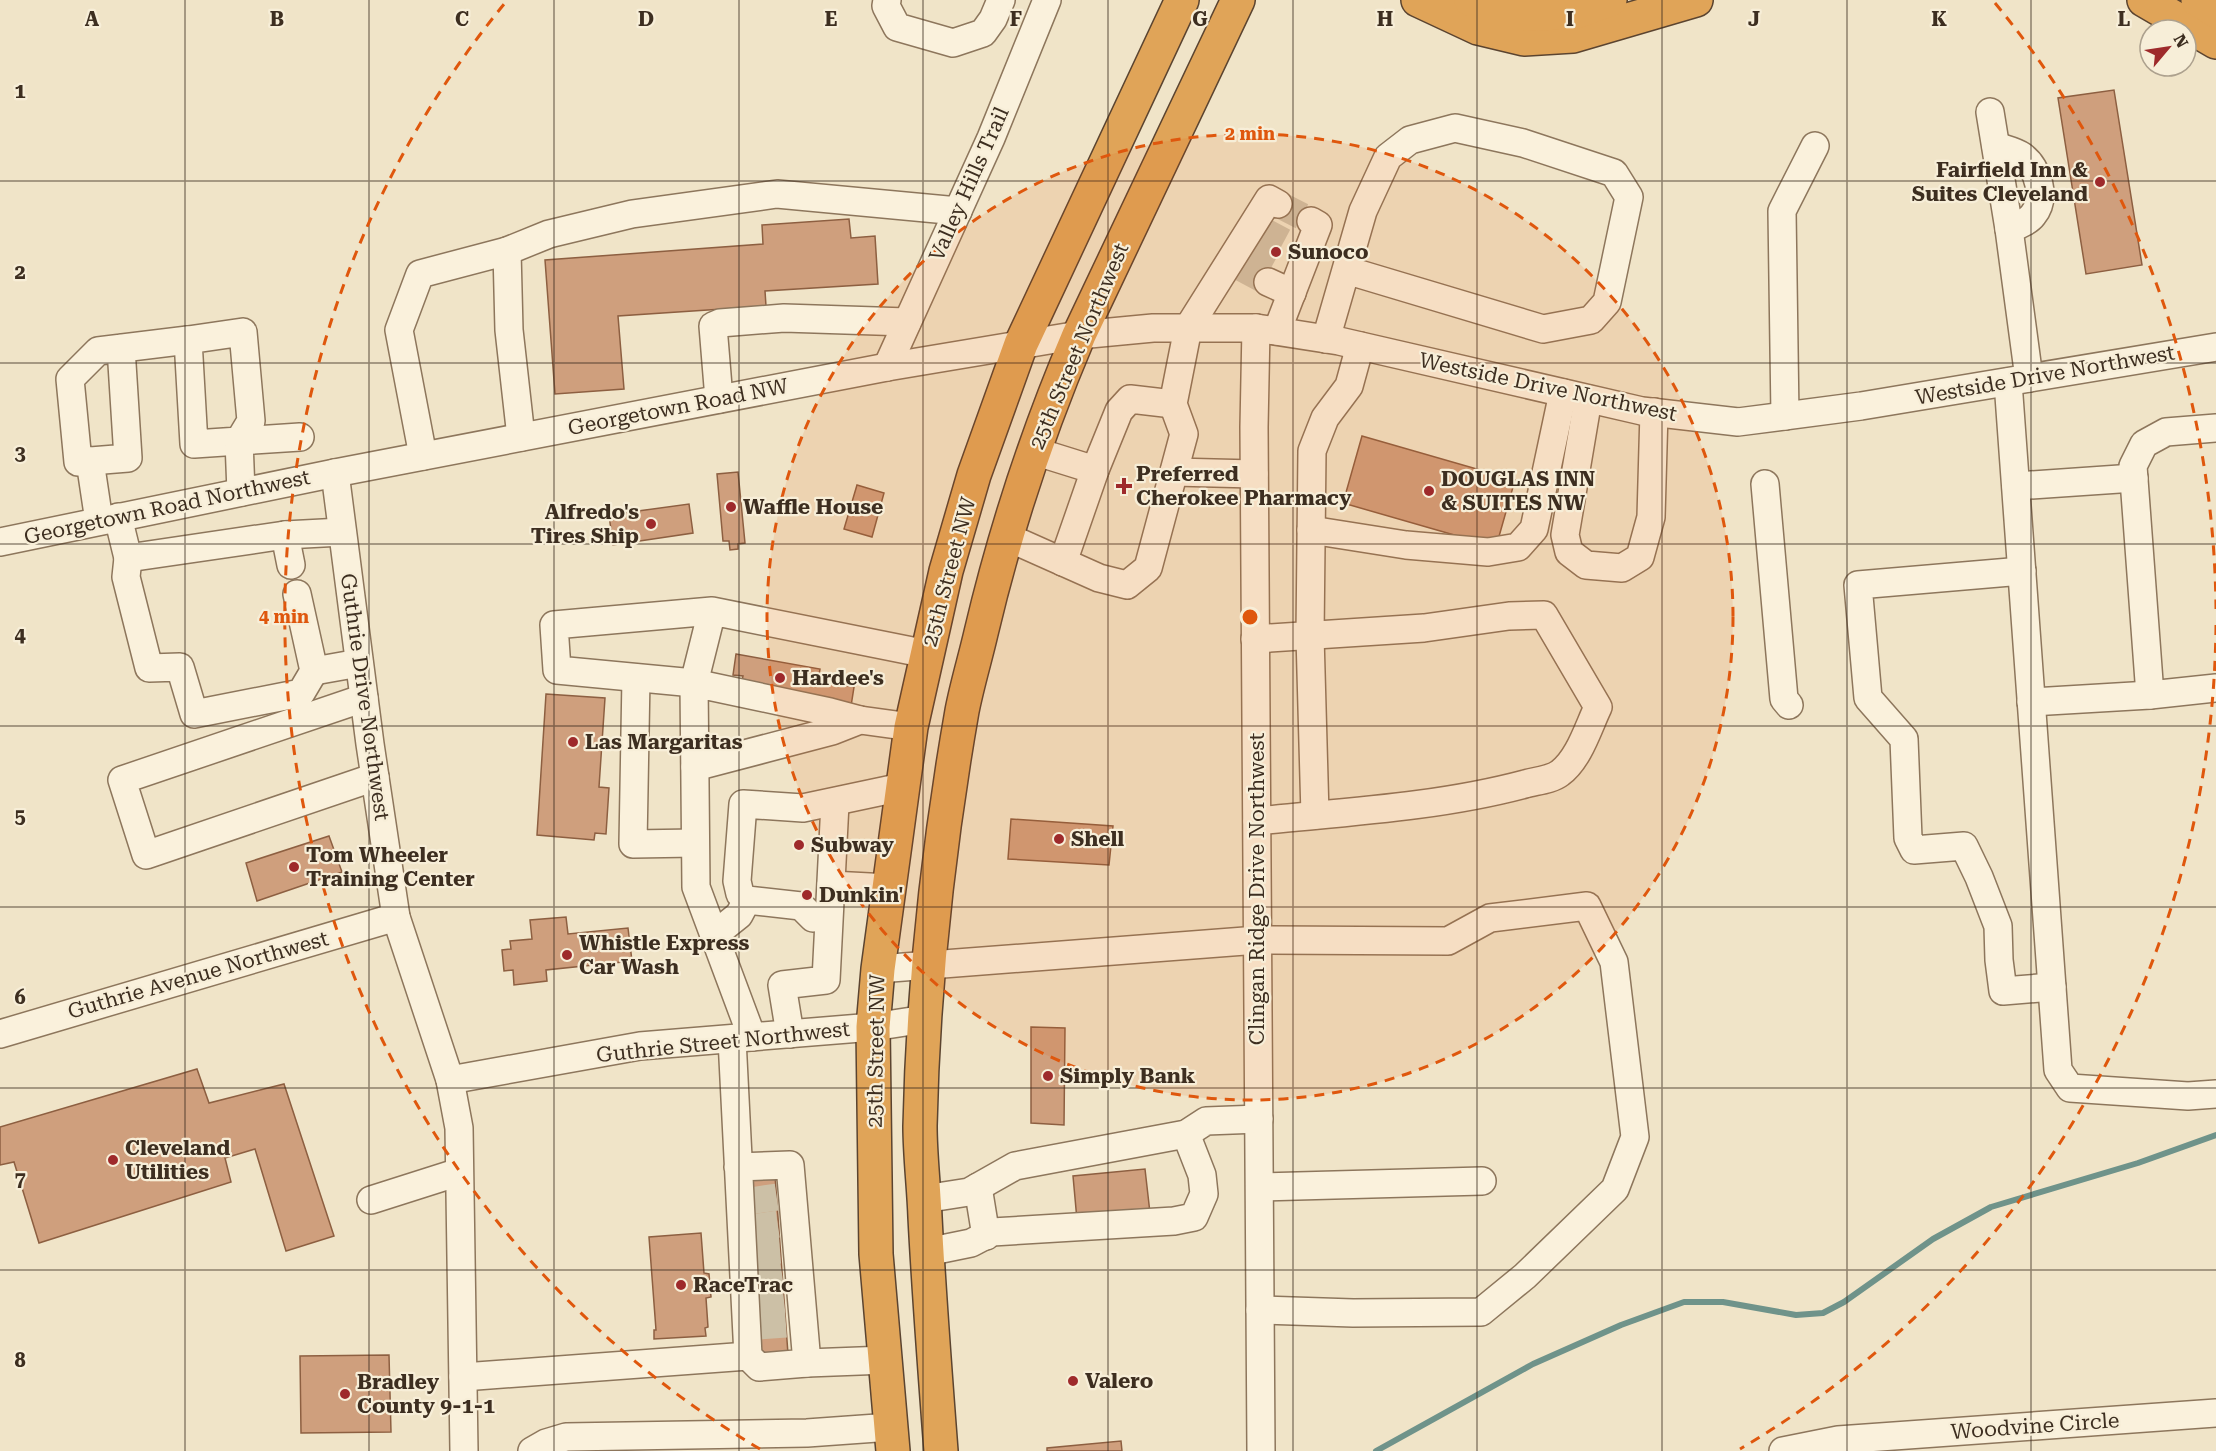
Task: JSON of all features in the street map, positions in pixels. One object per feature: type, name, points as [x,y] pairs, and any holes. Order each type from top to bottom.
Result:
[{"type":"highway","points":[[1021,344],[1182,0]]},
{"type":"highway","name":"25th Street Northwest","points":[[928,965],[939,867],[963,709],[988,605],[1034,451],[1079,335],[1238,0]]},
{"type":"highway","points":[[1418,0],[1478,28],[1524,39],[1573,36],[1696,0]]},
{"type":"highway","points":[[1471,0],[1527,14],[1573,13],[1610,0]]},
{"type":"highway","points":[[2145,0],[2216,42]]},
{"type":"highway","points":[[2198,0],[2216,11]]},
{"type":"highway","name":"25th Street NW","points":[[892,1439],[876,1254],[873,1027],[878,969],[911,727],[927,654],[946,571],[971,485],[1021,344]]},
{"type":"highway","points":[[928,965],[920,1129],[941,1451]]},
{"type":"street","points":[[887,0],[886,6],[897,27],[952,43],[983,33],[993,19],[1001,0]]},
{"type":"street","name":"Valley Hills Trail","points":[[887,367],[991,138],[1047,0]]},
{"type":"street","points":[[1990,112],[2009,230],[2019,380],[2016,486],[2058,1070],[2070,1088],[2188,1096],[2216,1094]]},
{"type":"street","points":[[1326,339],[1363,211],[1388,157],[1410,140],[1455,128],[1523,142],[1614,173],[1629,197],[1607,302],[1591,320],[1543,329],[1346,270]]},
{"type":"street","points":[[1785,416],[1782,212],[1815,146]]},
{"type":"street","points":[[1996,146],[2020,154],[2032,166],[2040,193],[2038,207],[2032,217],[2009,230]]},
{"type":"street","points":[[423,456],[399,330],[420,274],[507,251],[549,234],[632,214],[777,195],[958,211]]},
{"type":"street","points":[[1007,537],[1100,578],[1127,585],[1148,568],[1184,435],[1173,404],[1188,328],[1245,246],[1269,199],[1278,204]]},
{"type":"street","points":[[1267,329],[1290,270],[1318,225],[1311,221]]},
{"type":"street","points":[[507,251],[509,330],[521,437]]},
{"type":"street","points":[[719,399],[714,326],[720,322],[784,318],[907,322]]},
{"type":"street","name":"Westside Drive Northwest","points":[[1021,344],[1079,335],[1153,328],[1267,329],[1360,346],[1654,412],[1738,422],[1861,406],[2216,347]]},
{"type":"street","name":"Clingan Ridge Drive Northwest","points":[[1261,1451],[1254,474],[1267,329]]},
{"type":"street","points":[[121,348],[128,458],[78,462],[70,379],[98,351],[243,332],[251,421],[239,441],[241,492]]},
{"type":"street","points":[[188,340],[194,444],[300,437]]},
{"type":"street","name":"Georgetown Road NW","points":[[335,473],[887,367],[1021,344]]},
{"type":"street","points":[[1316,815],[1310,636],[1312,451],[1325,418],[1349,386],[1360,346]]},
{"type":"street","points":[[1311,530],[1406,545],[1488,552],[1518,547],[1534,529],[1576,396]]},
{"type":"street","points":[[1576,396],[1565,535],[1569,552],[1586,565],[1622,568],[1640,557],[1651,517],[1654,412]]},
{"type":"street","points":[[1063,562],[1095,470],[1119,411],[1130,399],[1173,404]]},
{"type":"street","points":[[2150,695],[2133,466],[2144,444],[2166,432],[2216,428]]},
{"type":"street","points":[[1034,451],[1095,470]]},
{"type":"street","points":[[90,461],[108,519],[128,558],[126,577],[148,668],[180,667],[194,714],[301,693],[314,671],[297,594]]},
{"type":"street","points":[[1174,471],[1254,474]]},
{"type":"street","name":"Georgetown Road Northwest","points":[[0,542],[335,473]]},
{"type":"street","name":"Guthrie Drive Northwest","points":[[335,473],[359,663],[396,917],[450,1080],[459,1128],[464,1451]]},
{"type":"street","points":[[2016,486],[2134,478]]},
{"type":"street","points":[[1765,484],[1784,699],[1789,705]]},
{"type":"street","points":[[128,558],[285,535],[342,532]]},
{"type":"street","points":[[285,535],[291,565]]},
{"type":"street","points":[[2022,571],[1858,585],[1868,698],[1904,739],[1908,838],[1914,849],[1964,846],[1998,926],[2003,991],[2052,987]]},
{"type":"street","points":[[911,727],[860,720],[694,683],[557,670],[554,625],[712,611],[927,654]]},
{"type":"street","points":[[712,611],[694,683],[696,887],[714,935],[742,1038],[738,1167],[745,1202],[807,1363]]},
{"type":"street","points":[[1255,639],[1424,628],[1509,616],[1545,615],[1598,706],[1571,763],[1558,775],[1457,798],[1257,821]]},
{"type":"street","points":[[314,671],[359,663]]},
{"type":"street","points":[[636,678],[633,844],[696,843]]},
{"type":"street","points":[[2031,702],[2150,695],[2216,688]]},
{"type":"street","points":[[364,698],[122,780],[146,855],[375,777]]},
{"type":"street","points":[[695,767],[832,731],[860,720]]},
{"type":"street","points":[[743,907],[736,881],[743,804],[803,808],[902,787]]},
{"type":"street","points":[[790,1034],[782,985],[826,980],[821,918],[831,885],[835,803]]},
{"type":"street","points":[[831,885],[889,888]]},
{"type":"street","points":[[878,969],[1258,940],[1448,941],[1490,918],[1587,906],[1614,962],[1635,1137],[1615,1189],[1525,1276],[1481,1312],[1353,1313],[1260,1310]]},
{"type":"street","points":[[714,935],[743,907]]},
{"type":"street","points":[[743,907],[821,918]]},
{"type":"street","name":"Guthrie Avenue Northwest","points":[[0,1034],[396,917]]},
{"type":"street","name":"Guthrie Street Northwest","points":[[450,1080],[640,1046],[873,1027],[926,1019]]},
{"type":"street","points":[[924,1199],[969,1192],[1016,1166],[1186,1134],[1206,1121],[1259,1119]]},
{"type":"street","points":[[927,1252],[971,1244],[992,1232],[1174,1221],[1194,1217],[1204,1194],[1202,1175],[1186,1134]]},
{"type":"street","points":[[738,1167],[790,1166],[772,1268],[748,1356]]},
{"type":"street","points":[[371,1200],[459,1172]]},
{"type":"street","points":[[1260,1187],[1482,1181]]},
{"type":"street","points":[[978,1187],[986,1236]]},
{"type":"street","points":[[463,1377],[748,1356],[759,1367],[886,1360]]},
{"type":"street","name":"Woodvine Circle","points":[[1783,1451],[1838,1440],[2216,1413]]},
{"type":"street","points":[[532,1451],[546,1443],[566,1437],[807,1442],[892,1439]]},
{"type":"building","name":"Fairfield Inn & Suites Cleveland","points":[[2114,90],[2142,265],[2086,274],[2058,98]]},
{"type":"building","points":[[849,219],[851,238],[875,236],[878,284],[765,291],[766,306],[618,316],[624,389],[555,394],[545,260],[763,244],[762,225]]},
{"type":"building","name":"DOUGLAS INN & SUITES NW","points":[[1362,436],[1515,480],[1496,547],[1343,503]]},
{"type":"building","name":"Waffle House","points":[[738,472],[745,543],[738,544],[738,549],[730,550],[729,541],[723,541],[717,474]]},
{"type":"building","points":[[857,485],[884,493],[872,537],[844,529]]},
{"type":"building","name":"Alfredo's Tires Ship","points":[[689,504],[693,533],[613,545],[609,515]]},
{"type":"building","name":"Hardee's","points":[[736,654],[820,669],[818,681],[854,687],[851,706],[741,686],[743,676],[733,675]]},
{"type":"building","name":"Las Margaritas","points":[[546,694],[605,698],[599,787],[609,788],[606,834],[595,833],[594,840],[537,835]]},
{"type":"building","points":[[1011,819],[1113,826],[1109,865],[1008,859]]},
{"type":"building","name":"Tom Wheeler Training Center","points":[[329,836],[342,872],[257,901],[246,863]]},
{"type":"building","name":"Whistle Express Car Wash","points":[[566,917],[568,934],[628,928],[632,961],[546,970],[547,981],[514,985],[513,970],[504,971],[502,950],[511,949],[510,941],[532,939],[530,920]]},
{"type":"building","name":"Simply Bank","points":[[1031,1027],[1065,1028],[1064,1125],[1031,1123]]},
{"type":"building","name":"Cleveland Utilities","points":[[197,1069],[209,1103],[284,1084],[334,1236],[286,1251],[255,1149],[225,1158],[231,1182],[39,1243],[14,1162],[0,1165],[0,1127]]},
{"type":"building","points":[[1145,1169],[1150,1213],[1077,1220],[1073,1176]]},
{"type":"building","name":"RaceTrac","points":[[775,1176],[788,1354],[761,1356],[748,1178]]},
{"type":"building","name":"RaceTrac","points":[[701,1233],[704,1273],[709,1274],[711,1297],[706,1298],[708,1327],[705,1328],[706,1336],[654,1339],[654,1330],[656,1330],[649,1237]]},
{"type":"building","name":"Bradley County 9-1-1","points":[[389,1355],[391,1432],[301,1433],[300,1356]]},
{"type":"building","points":[[1121,1441],[1122,1451],[1047,1451],[1047,1448]]},
{"type":"waterway","points":[[1376,1451],[1533,1364],[1621,1325],[1684,1302],[1723,1302],[1796,1315],[1823,1313],[1844,1302],[1933,1239],[1991,1207],[2138,1163],[2216,1135]]},
{"type":"tunnel","points":[[1278,204],[1311,221]]},
{"type":"tunnel","points":[[1260,229],[1294,247]]},
{"type":"tunnel","points":[[1250,250],[1281,267]]},
{"type":"tunnel","points":[[1240,267],[1268,282]]},
{"type":"tunnel","points":[[750,1201],[777,1197]]},
{"type":"tunnel","points":[[751,1228],[778,1224]]},
{"type":"tunnel","points":[[754,1252],[780,1250]]},
{"type":"tunnel","points":[[755,1276],[782,1272]]},
{"type":"tunnel","points":[[757,1302],[784,1299]]},
{"type":"tunnel","points":[[759,1326],[786,1324]]},
{"type":"place","name":"Fairfield Inn & Suites Cleveland","points":[[2100,182]]},
{"type":"place","name":"Sunoco","points":[[1276,252]]},
{"type":"place","name":"Preferred Cherokee Pharmacy","points":[[1124,486]]},
{"type":"place","name":"DOUGLAS INN & SUITES NW","points":[[1429,491]]},
{"type":"place","name":"Waffle House","points":[[731,507]]},
{"type":"place","name":"Alfredo's Tires Ship","points":[[651,524]]},
{"type":"place","name":"Hardee's","points":[[780,678]]},
{"type":"place","name":"Las Margaritas","points":[[573,742]]},
{"type":"place","name":"Shell","points":[[1059,839]]},
{"type":"place","name":"Subway","points":[[799,845]]},
{"type":"place","name":"Tom Wheeler Training Center","points":[[294,867]]},
{"type":"place","name":"Dunkin'","points":[[807,895]]},
{"type":"place","name":"Whistle Express Car Wash","points":[[567,955]]},
{"type":"place","name":"Simply Bank","points":[[1048,1076]]},
{"type":"place","name":"Cleveland Utilities","points":[[113,1160]]},
{"type":"place","name":"RaceTrac","points":[[681,1285]]},
{"type":"place","name":"Valero","points":[[1073,1381]]},
{"type":"place","name":"Bradley County 9-1-1","points":[[345,1394]]}]
